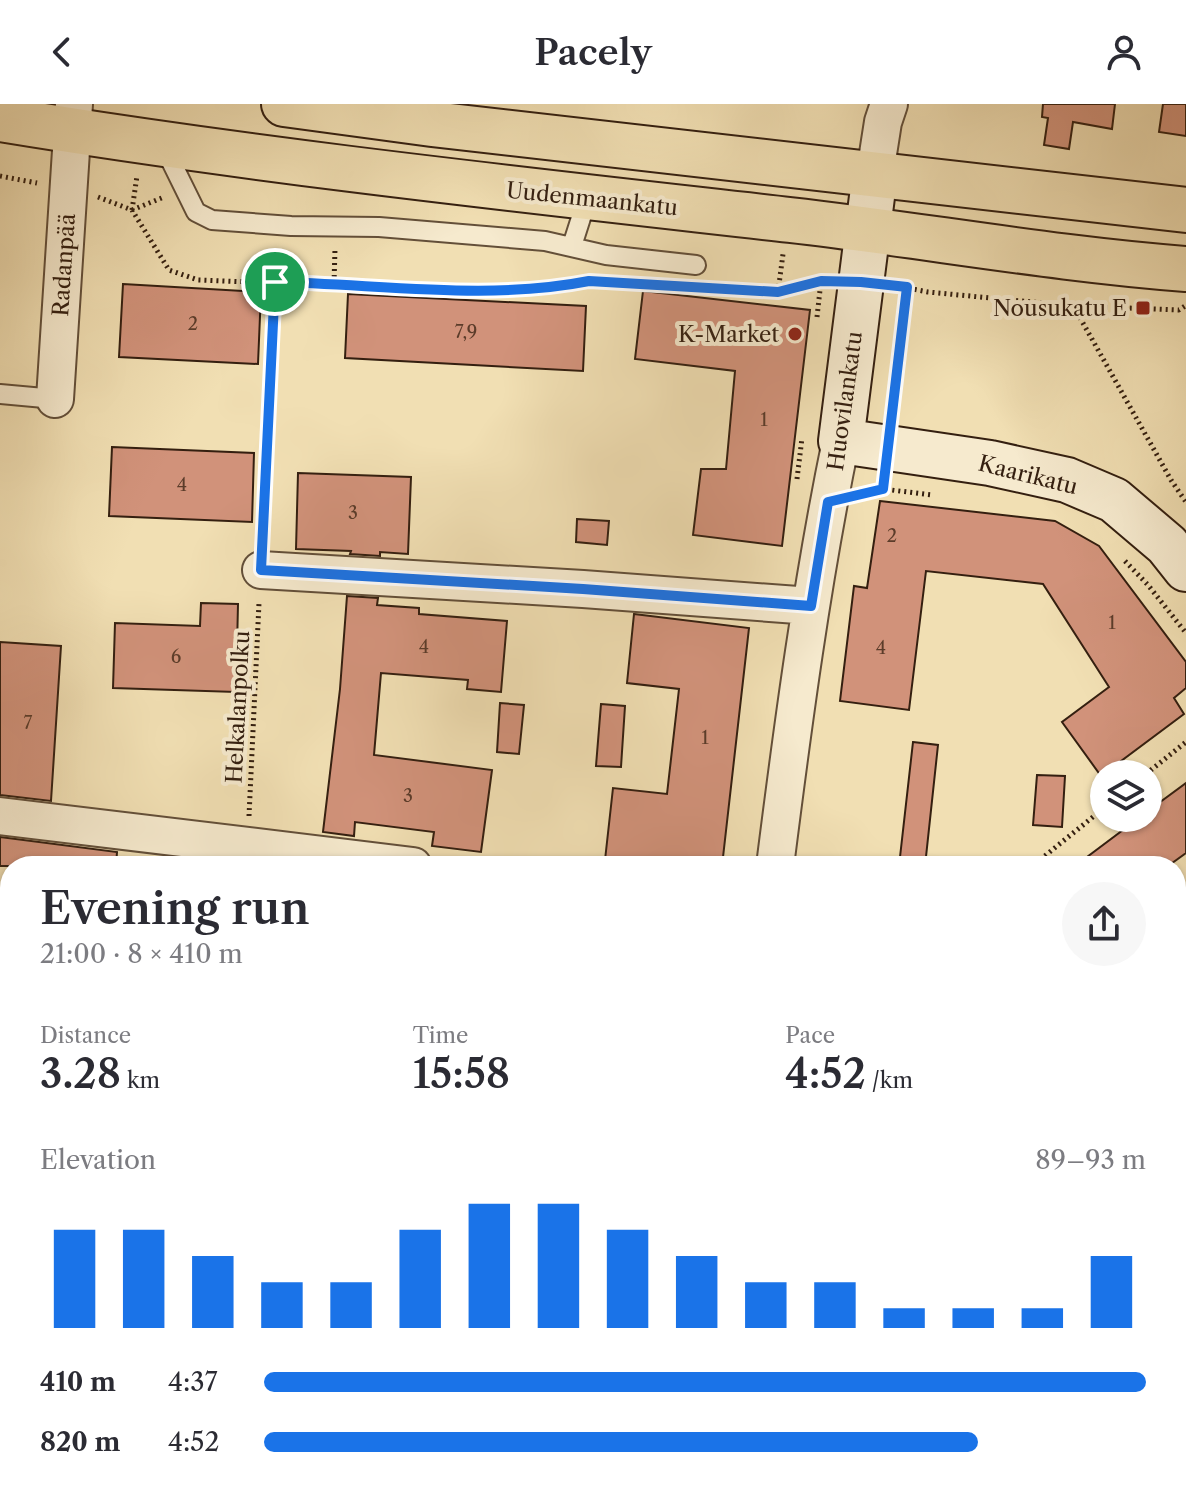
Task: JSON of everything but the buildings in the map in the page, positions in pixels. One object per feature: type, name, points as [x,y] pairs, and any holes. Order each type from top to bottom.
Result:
[{"type":"main road","points":[[284,104],[447,126],[1186,210]]},
{"type":"main road","name":"Uudenmaankatu","points":[[0,119],[73,118],[163,145],[312,166],[868,229],[1186,269]]},
{"type":"street","points":[[875,173],[889,104]]},
{"type":"street","name":"Radanpää","points":[[55,399],[73,118]]},
{"type":"street","name":"Huovilankatu","points":[[776,856],[811,606],[841,441],[875,173]]},
{"type":"street","name":"Kaarikatu","points":[[841,441],[885,469],[953,467],[1067,480],[1114,500],[1167,545],[1186,569]]},
{"type":"street","points":[[261,570],[811,606]]},
{"type":"street","points":[[0,816],[330,856]]},
{"type":"lane","points":[[163,145],[196,212],[212,220],[291,226],[379,227],[545,241],[606,255],[696,265]]},
{"type":"lane","points":[[572,246],[587,199]]},
{"type":"lane","points":[[0,394],[55,399]]},
{"type":"path","points":[[0,176],[69,189],[107,199],[132,210],[169,270],[198,280],[486,291],[553,288],[589,281],[621,283]]},
{"type":"path","points":[[132,210],[186,192]]},
{"type":"path","points":[[334,283],[335,263]]},
{"type":"path","points":[[699,287],[778,292],[821,281],[861,282],[928,292],[1074,306],[1179,310],[1186,306]]},
{"type":"path","name":"Helkalanpolku","points":[[247,846],[275,282]]},
{"type":"path","points":[[885,469],[907,287]]},
{"type":"path","points":[[1074,306],[1186,502]]},
{"type":"path","points":[[828,502],[885,469],[953,467]]},
{"type":"path","points":[[1122,558],[1186,633]]},
{"type":"path","points":[[1162,761],[1186,742]]},
{"type":"path","points":[[1045,856],[1090,819]]},
{"type":"place","name":"Nousukatu E","points":[[1143,308]]},
{"type":"place","name":"K-Market","points":[[795,334]]},
{"type":"route","points":[[589,281],[778,292],[821,281],[907,287],[883,489],[828,502],[811,606],[261,570],[275,282],[486,291],[553,288],[589,281]]}]
